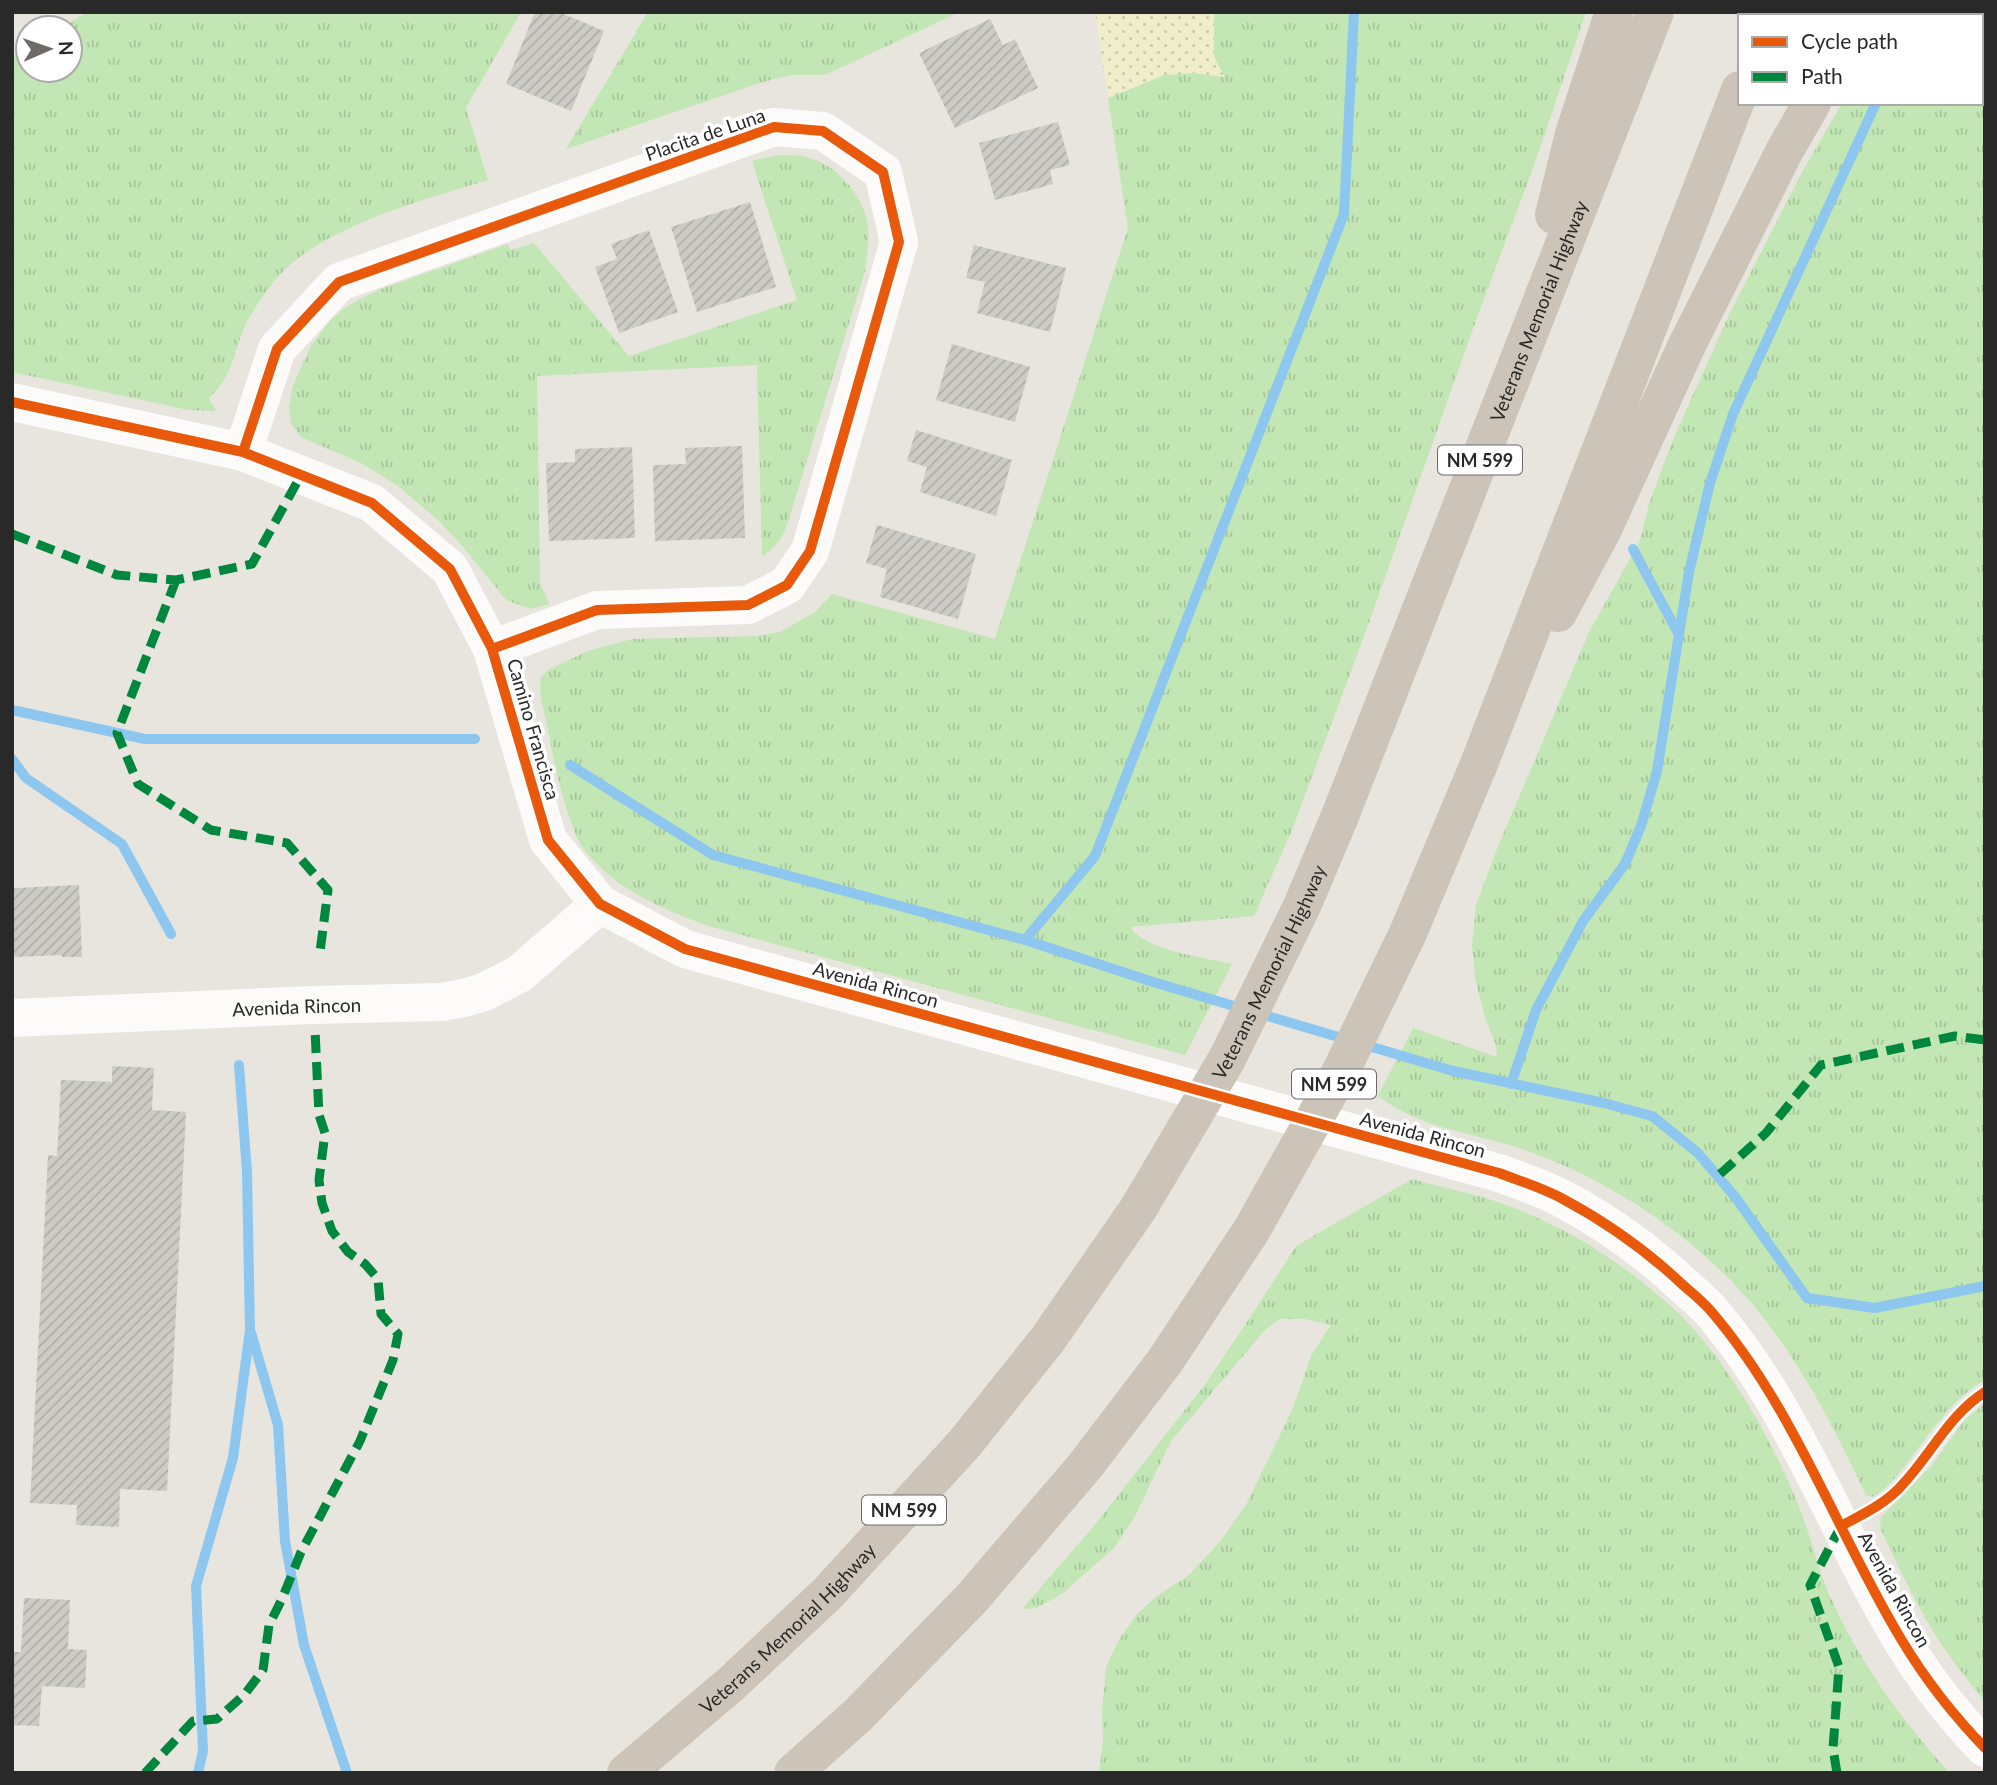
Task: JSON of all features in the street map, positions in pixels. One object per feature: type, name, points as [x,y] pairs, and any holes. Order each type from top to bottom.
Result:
[{"type":"highway","points":[[1512,380],[1574,134],[1614,12]]},
{"type":"highway","name":"Veterans Memorial Highway","points":[[626,1773],[732,1684],[828,1593],[956,1453],[1048,1339],[1138,1209],[1227,1059],[1302,906],[1340,816],[1655,12]]},
{"type":"highway","name":"NM 599","points":[[793,1773],[858,1715],[972,1598],[1085,1466],[1165,1361],[1251,1231],[1340,1073],[1408,933],[1479,764],[1738,95]]},
{"type":"highway","points":[[1479,764],[1603,529],[1686,347],[1785,150],[1811,105]]},
{"type":"street","name":"Placita de Luna","points":[[243,452],[277,349],[339,282],[774,127],[823,131],[883,172],[899,242],[810,551],[787,585],[748,605],[597,610],[492,649]]},
{"type":"street","name":"Camino Francisca","points":[[12,402],[243,452],[372,503],[450,569],[492,649],[548,840],[600,904]]},
{"type":"street","name":"Avenida Rincon","points":[[12,1018],[442,1002],[464,998],[484,992],[519,974],[600,904],[685,949],[1499,1173],[1561,1198],[1598,1219],[1630,1241],[1709,1309],[1761,1379],[1802,1448],[1901,1639],[1934,1689],[1985,1748]]},
{"type":"green space","points":[[521,12],[466,108],[488,180],[360,223],[313,248],[292,263],[270,286],[246,324],[225,378],[209,398],[216,411],[188,410],[12,372],[12,58],[14,57],[14,84],[84,84],[84,14]]},
{"type":"green space","points":[[648,12],[960,12],[825,75],[791,75],[763,82],[566,149]]},
{"type":"green space","points":[[1214,12],[1586,12],[1532,171],[1366,631],[1292,830],[1254,916],[1130,927],[1149,942],[1163,948],[1232,964],[1185,1055],[712,927],[675,913],[621,884],[591,858],[579,842],[571,822],[558,778],[542,703],[541,677],[548,670],[588,651],[632,639],[757,636],[780,632],[815,612],[832,594],[995,639],[1128,228],[1108,98],[1164,75],[1195,73],[1224,77],[1214,57]]},
{"type":"green space","points":[[1985,12],[1985,1380],[1962,1396],[1895,1477],[1872,1497],[1866,1495],[1818,1400],[1775,1333],[1736,1286],[1685,1240],[1629,1200],[1568,1167],[1519,1148],[1432,1124],[1400,1110],[1378,1096],[1413,1028],[1497,1057],[1496,1045],[1485,1017],[1475,978],[1472,945],[1476,905],[1589,632],[1640,541],[1649,504],[1672,442],[1728,317],[1800,176],[1841,105],[1983,105],[1983,14],[1894,14]]},
{"type":"green space","points":[[779,155],[798,156],[822,163],[850,186],[866,216],[868,244],[865,271],[788,522],[778,542],[762,556],[757,365],[537,376],[540,583],[549,604],[531,609],[506,600],[440,522],[398,486],[363,464],[301,437],[291,424],[289,407],[293,385],[311,346],[331,319],[351,304],[378,290],[508,244],[510,250],[534,243],[629,356],[797,300],[752,161]]},
{"type":"green space","points":[[1412,1179],[1497,1202],[1572,1235],[1630,1273],[1686,1321],[1736,1385],[1775,1453],[1801,1511],[1829,1594],[1867,1666],[1914,1732],[1950,1773],[1099,1773],[1106,1667],[1120,1638],[1137,1614],[1157,1596],[1189,1575],[1220,1542],[1247,1503],[1293,1408],[1311,1356],[1331,1325],[1305,1319],[1279,1319],[1265,1330],[1171,1441],[1135,1516],[1114,1548],[1063,1593],[1037,1608],[1022,1609],[1098,1521],[1206,1383],[1296,1246]]},
{"type":"green space","points":[[1985,1403],[1985,1702],[1933,1631],[1880,1528],[1881,1517],[1932,1465],[1964,1421]]},
{"type":"sand","points":[[1095,12],[1214,12],[1214,57],[1225,77],[1195,73],[1164,75],[1108,98]]},
{"type":"building","points":[[535,12],[559,12],[604,31],[571,111],[506,84]]},
{"type":"building","points":[[990,19],[1003,45],[1015,39],[1038,88],[955,128],[919,53]]},
{"type":"building","points":[[1058,122],[1070,165],[1050,170],[1053,184],[995,200],[979,143]]},
{"type":"building","points":[[750,202],[776,287],[697,312],[671,227]]},
{"type":"building","points":[[649,230],[678,312],[619,333],[595,267],[617,259],[611,244]]},
{"type":"building","points":[[974,245],[1066,268],[1050,332],[977,313],[985,282],[966,278]]},
{"type":"building","points":[[952,344],[1030,367],[1015,422],[936,400]]},
{"type":"building","points":[[916,430],[1012,460],[996,516],[920,492],[927,467],[907,461]]},
{"type":"building","points":[[742,446],[745,538],[655,541],[653,465],[686,464],[685,448]]},
{"type":"building","points":[[632,447],[635,538],[549,541],[546,463],[575,462],[575,449]]},
{"type":"building","points":[[877,525],[976,554],[958,619],[880,597],[887,569],[866,563]]},
{"type":"building","points":[[79,885],[82,957],[12,957],[12,889]]},
{"type":"building","points":[[112,1066],[154,1068],[152,1110],[186,1112],[167,1491],[120,1489],[119,1527],[76,1525],[77,1505],[30,1503],[48,1155],[57,1156],[61,1080],[112,1082]]},
{"type":"building","points":[[24,1598],[70,1600],[68,1649],[87,1650],[85,1688],[42,1686],[39,1726],[12,1725],[12,1652],[21,1652]]},
{"type":"waterway","points":[[1025,940],[1095,856],[1344,214],[1354,12]]},
{"type":"waterway","points":[[1511,1084],[1536,1010],[1583,921],[1625,864],[1641,826],[1657,771],[1689,572],[1710,483],[1733,414],[1875,105]]},
{"type":"waterway","points":[[1633,549],[1679,635]]},
{"type":"waterway","points":[[12,710],[145,739],[475,739]]},
{"type":"waterway","points":[[12,759],[26,778],[122,844],[171,934]]},
{"type":"waterway","points":[[570,765],[713,855],[1025,940],[1153,982],[1453,1071],[1652,1116],[1698,1153],[1736,1198],[1807,1298],[1875,1308],[1985,1286]]},
{"type":"waterway","points":[[198,1773],[203,1751],[196,1586],[233,1458],[250,1330],[247,1172],[239,1065]]},
{"type":"waterway","points":[[251,1333],[278,1425],[285,1541],[304,1645],[347,1773]]},
{"type":"marked path","points":[[12,534],[117,575],[176,580],[252,564],[301,475]]},
{"type":"marked path","points":[[176,580],[117,733],[138,784],[211,830],[287,843],[328,890],[320,952]]},
{"type":"marked path","points":[[145,1773],[193,1721],[217,1719],[245,1694],[263,1670],[269,1625],[301,1552],[360,1441],[393,1360],[398,1334],[381,1314],[378,1279],[365,1264],[348,1252],[332,1231],[322,1203],[319,1180],[325,1133],[319,1115],[315,1030]]},
{"type":"marked path","points":[[1720,1174],[1766,1133],[1821,1065],[1955,1036],[1985,1040]]},
{"type":"marked path","points":[[1837,1773],[1833,1749],[1839,1667],[1810,1585],[1841,1526]]},
{"type":"cycle path","points":[[243,452],[277,349],[339,282],[774,127],[823,131],[883,172],[899,242],[810,551],[787,585],[748,605],[597,610],[492,649]]},
{"type":"cycle path","points":[[12,402],[243,452],[372,503],[450,569],[492,649],[548,840],[600,904],[685,949],[1499,1173],[1555,1195],[1610,1227],[1655,1260],[1700,1300],[1740,1348],[1790,1428],[1901,1639],[1940,1696],[1985,1748]]},
{"type":"cycle path","points":[[1841,1526],[1874,1508],[1897,1491],[1961,1411],[1985,1392]]}]
